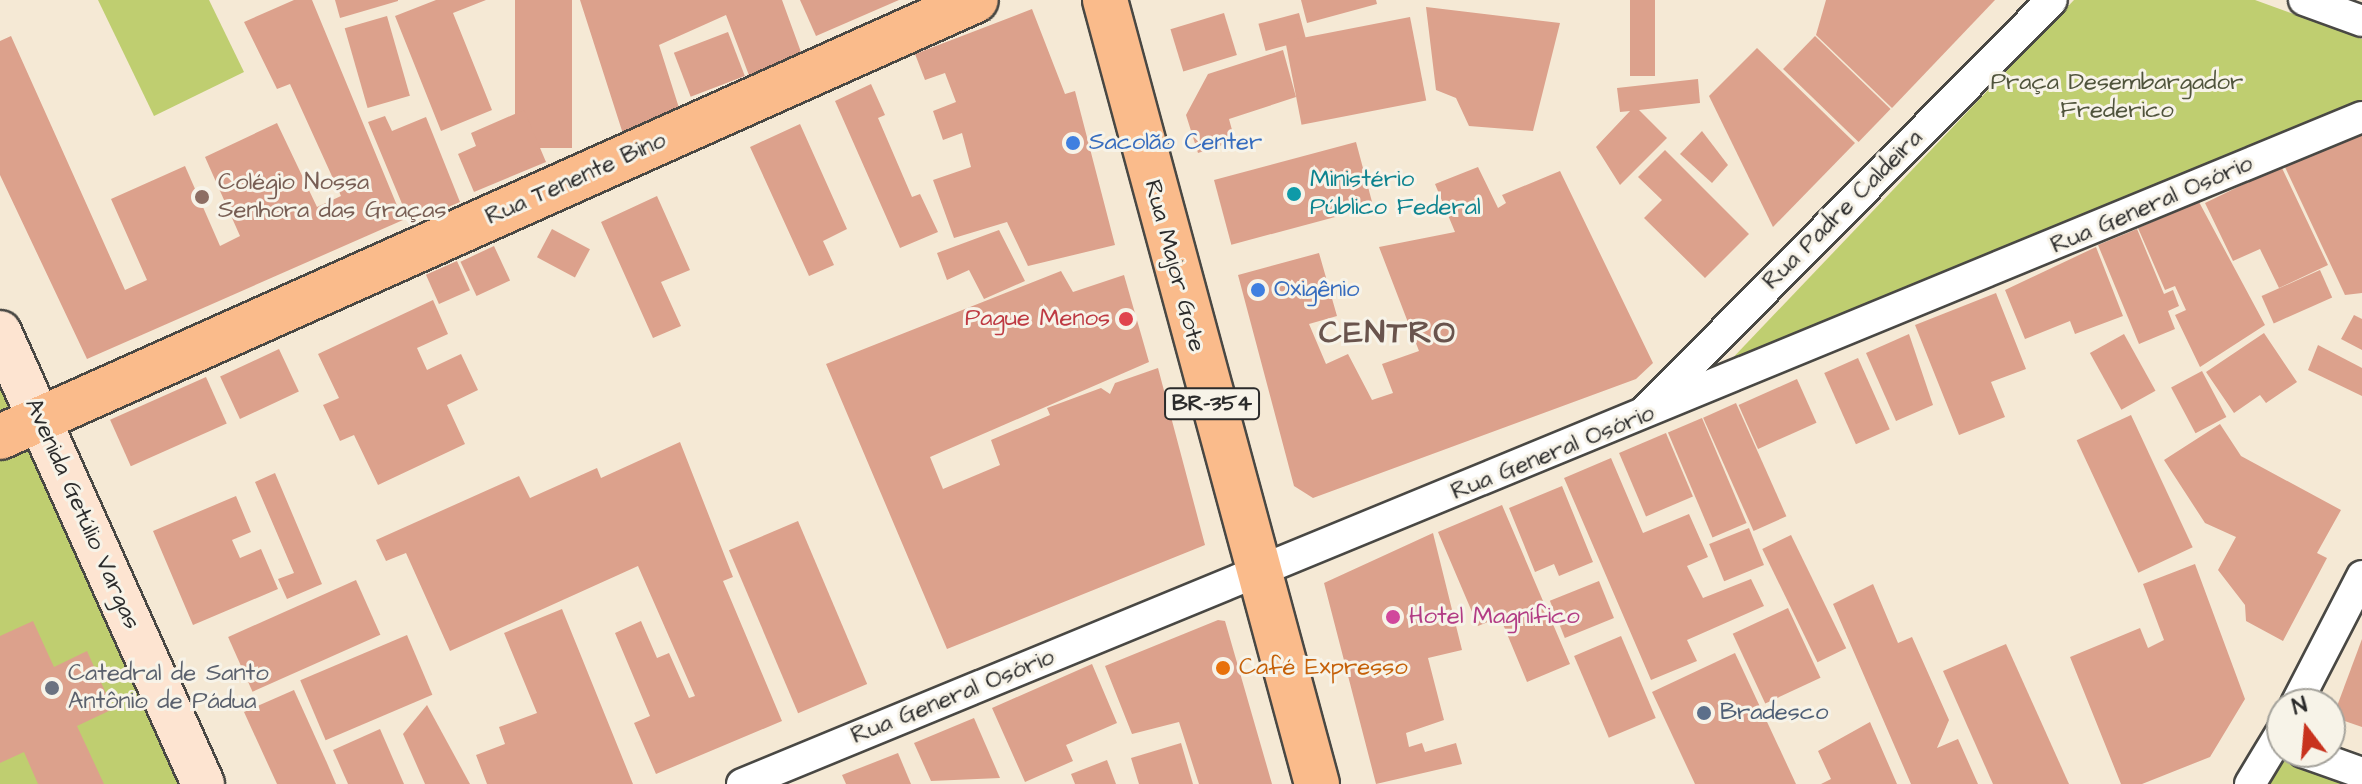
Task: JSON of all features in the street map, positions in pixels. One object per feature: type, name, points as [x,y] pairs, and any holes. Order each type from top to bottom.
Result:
[{"type":"main road","name":"Rua Tenente Bino","points":[[0,437],[976,0]]},
{"type":"main road","name":"Rua Major Gote","points":[[1107,12],[1317,784]]},
{"type":"street","name":"Rua Padre Caldeira","points":[[1635,421],[2052,0]]},
{"type":"street","points":[[2304,0],[2362,21]]},
{"type":"street","name":"Rua General Osório","points":[[742,784],[1635,421],[2362,117]]},
{"type":"street","name":"Avenida Getúlio Vargas","points":[[0,332],[203,784]]},
{"type":"street","points":[[0,388],[39,418]]},
{"type":"street","points":[[2304,688],[2362,576]]},
{"type":"street","points":[[2250,784],[2266,765]]},
{"type":"green space","points":[[98,0],[209,0],[244,72],[154,116]]},
{"type":"green space","name":"Praça Desembargador Frederico","points":[[2074,0],[2255,0],[2362,39],[2362,101],[1726,365]]},
{"type":"green space","points":[[0,332],[203,784],[0,784]]},
{"type":"green space","points":[[2275,768],[2310,768],[2357,784],[2265,784]]},
{"type":"building","points":[[294,0],[312,0],[403,220],[87,359],[0,175],[0,41],[11,36],[125,290],[147,280],[111,199],[185,166],[220,246],[240,236],[205,157],[277,123],[317,207],[341,196],[290,84],[277,89],[244,22]]},
{"type":"building","points":[[335,0],[398,0],[398,1],[340,18]]},
{"type":"building","points":[[436,0],[486,0],[453,13],[492,110],[441,131],[395,16]]},
{"type":"building","points":[[515,0],[572,0],[572,148],[515,148]]},
{"type":"building","points":[[580,0],[782,0],[801,52],[750,78],[726,15],[659,45],[680,111],[624,137]]},
{"type":"building","points":[[800,0],[899,0],[816,36]]},
{"type":"building","points":[[1301,0],[1376,0],[1377,4],[1307,23]]},
{"type":"building","points":[[1630,0],[1655,0],[1655,76],[1630,76]]},
{"type":"building","points":[[1826,0],[1995,0],[1892,108],[1816,35]]},
{"type":"building","points":[[1426,7],[1560,23],[1533,131],[1469,126],[1456,98],[1436,90]]},
{"type":"building","points":[[1032,9],[1065,94],[1075,91],[1115,245],[1028,266],[1007,222],[954,238],[933,180],[971,167],[962,133],[943,140],[933,111],[956,102],[945,73],[925,80],[915,54]]},
{"type":"building","points":[[1224,13],[1237,55],[1183,71],[1170,29]]},
{"type":"building","points":[[1299,13],[1306,40],[1266,51],[1258,24]]},
{"type":"building","points":[[387,16],[410,96],[368,108],[345,28]]},
{"type":"building","points":[[1410,17],[1426,100],[1302,125],[1285,41]]},
{"type":"building","points":[[728,32],[745,76],[691,97],[674,53]]},
{"type":"building","points":[[1815,36],[1891,109],[1859,142],[1783,69]]},
{"type":"building","points":[[1757,48],[1855,143],[1773,227],[1709,96]]},
{"type":"building","points":[[1283,50],[1296,97],[1229,119],[1235,141],[1198,153],[1186,115],[1208,74]]},
{"type":"building","points":[[1698,79],[1700,103],[1639,110],[1667,138],[1620,185],[1596,147],[1630,111],[1620,112],[1617,88]]},
{"type":"building","points":[[871,84],[885,115],[878,118],[912,197],[920,194],[938,232],[900,248],[835,101]]},
{"type":"building","points":[[524,110],[546,162],[474,192],[458,154],[476,146],[471,133]]},
{"type":"building","points":[[385,116],[392,131],[426,117],[460,202],[410,223],[368,122]]},
{"type":"building","points":[[800,124],[847,229],[823,241],[834,265],[809,276],[750,147]]},
{"type":"building","points":[[2362,129],[2362,293],[2345,295],[2284,165]]},
{"type":"building","points":[[1702,131],[1728,165],[1712,183],[1680,154]]},
{"type":"building","name":"Ministério Público Federal","points":[[1356,142],[1373,207],[1231,245],[1214,180]]},
{"type":"building","points":[[1665,150],[1749,234],[1705,278],[1644,218],[1662,200],[1638,177]]},
{"type":"building","points":[[2281,166],[2328,265],[2279,288],[2260,249],[2233,261],[2205,203]]},
{"type":"building","points":[[1478,167],[1498,208],[1506,203],[1502,195],[1560,171],[1653,363],[1636,379],[1313,498],[1294,486],[1238,275],[1319,253],[1337,316],[1309,324],[1326,364],[1348,354],[1372,400],[1393,393],[1382,364],[1419,351],[1379,247],[1455,232],[1435,184]]},
{"type":"building","points":[[657,196],[690,270],[661,282],[681,326],[653,338],[601,222]]},
{"type":"building","points":[[2199,202],[2265,325],[2200,367],[2175,315],[2186,310],[2175,286],[2165,290],[2138,228]]},
{"type":"building","points":[[552,229],[590,249],[575,277],[537,257]]},
{"type":"building","points":[[2137,229],[2164,294],[2173,290],[2179,306],[2168,311],[2175,329],[2139,344],[2098,245]]},
{"type":"building","points":[[999,230],[1025,281],[984,299],[969,270],[947,280],[937,253]]},
{"type":"building","points":[[494,246],[510,280],[477,296],[460,262]]},
{"type":"building","points":[[2096,247],[2123,316],[2075,334],[2070,321],[2025,339],[2005,290]]},
{"type":"building","points":[[457,261],[470,290],[439,304],[426,275]]},
{"type":"building","points":[[2320,270],[2332,297],[2274,323],[2262,296]]},
{"type":"building","points":[[1061,271],[1073,292],[1124,275],[1149,362],[930,457],[943,489],[1000,465],[991,440],[1050,415],[1047,408],[1101,388],[1110,394],[1115,383],[1158,368],[1205,545],[947,649],[826,364]]},
{"type":"building","points":[[1996,293],[2026,369],[1991,382],[2005,417],[1959,435],[1915,325]]},
{"type":"building","points":[[433,300],[448,334],[417,348],[427,370],[461,354],[478,390],[447,405],[465,444],[378,485],[354,435],[340,441],[323,405],[339,398],[318,354]]},
{"type":"building","points":[[2354,315],[2362,319],[2362,350],[2341,339]]},
{"type":"building","points":[[2264,333],[2297,382],[2266,403],[2260,395],[2234,413],[2206,372]]},
{"type":"building","points":[[1909,334],[1933,405],[1896,421],[1866,353]]},
{"type":"building","points":[[2124,334],[2156,391],[2121,410],[2090,353]]},
{"type":"building","points":[[2318,345],[2362,368],[2362,396],[2308,370]]},
{"type":"building","points":[[279,349],[299,392],[240,419],[220,376]]},
{"type":"building","points":[[1858,358],[1890,429],[1856,444],[1824,373]]},
{"type":"building","points":[[2202,371],[2226,417],[2196,433],[2171,387]]},
{"type":"building","points":[[206,377],[227,424],[131,466],[110,420]]},
{"type":"building","points":[[1797,379],[1817,423],[1758,449],[1739,405]]},
{"type":"building","points":[[1736,403],[1786,516],[1754,531],[1703,418]]},
{"type":"building","points":[[2131,415],[2193,547],[2138,573],[2077,440]]},
{"type":"building","points":[[1702,418],[1747,523],[1712,537],[1668,432]]},
{"type":"building","points":[[2220,424],[2241,456],[2341,510],[2317,553],[2327,558],[2283,641],[2246,621],[2245,605],[2218,570],[2236,537],[2205,523],[2164,460]]},
{"type":"building","points":[[1666,433],[1693,497],[1646,516],[1619,453]]},
{"type":"building","points":[[680,442],[733,577],[723,581],[782,721],[656,774],[634,723],[650,716],[615,633],[641,621],[657,658],[669,653],[689,698],[695,696],[638,566],[450,651],[406,553],[386,561],[376,540],[519,476],[530,498],[597,468],[601,478]]},
{"type":"building","points":[[1611,458],[1643,533],[1689,514],[1708,557],[1687,566],[1703,598],[1751,579],[1764,606],[1687,640],[1697,661],[1651,680],[1564,478]]},
{"type":"building","points":[[275,473],[322,584],[287,599],[278,579],[294,573],[255,482]]},
{"type":"building","points":[[1562,486],[1593,562],[1559,576],[1554,564],[1535,572],[1509,508]]},
{"type":"building","points":[[236,496],[251,532],[232,540],[240,558],[261,549],[278,589],[193,625],[153,531]]},
{"type":"building","points":[[1502,505],[1570,664],[1527,682],[1500,617],[1478,626],[1438,532]]},
{"type":"building","points":[[798,521],[867,684],[798,713],[729,550]]},
{"type":"building","points":[[1749,528],[1764,565],[1724,581],[1709,544]]},
{"type":"building","name":"Hotel Magnífico","points":[[1433,533],[1462,650],[1428,658],[1444,720],[1406,733],[1409,747],[1422,743],[1425,752],[1456,743],[1462,764],[1376,784],[1324,583]]},
{"type":"building","points":[[1791,535],[1846,648],[1817,662],[1762,549]]},
{"type":"building","points":[[2195,564],[2245,699],[2210,757],[2142,784],[2121,784],[2070,657],[2140,628],[2148,648],[2164,640],[2143,584]]},
{"type":"building","points":[[356,580],[380,635],[253,692],[228,637]]},
{"type":"building","points":[[1599,581],[1614,618],[1565,638],[1550,601]]},
{"type":"building","points":[[1873,584],[1898,643],[1912,637],[1949,720],[1937,748],[1958,739],[1978,784],[1911,784],[1833,604]]},
{"type":"building","points":[[1788,608],[1821,678],[1765,704],[1733,634]]},
{"type":"building","points":[[562,609],[633,784],[487,784],[476,755],[505,744],[499,727],[537,713],[504,633]]},
{"type":"building","points":[[1218,620],[1225,621],[1272,784],[1199,784],[1179,722],[1132,734],[1105,666]]},
{"type":"building","name":"Catedral de Santo Antônio de Pádua","points":[[33,621],[54,667],[87,651],[113,709],[77,726],[104,784],[38,784],[24,752],[0,763],[0,636]]},
{"type":"building","points":[[407,635],[432,695],[326,740],[300,680]]},
{"type":"building","points":[[1621,636],[1656,718],[1609,738],[1574,656]]},
{"type":"building","points":[[2362,639],[2362,727],[2346,721],[2344,688]]},
{"type":"building","points":[[2006,644],[2069,784],[1993,784],[1943,671]]},
{"type":"building","points":[[1735,653],[1796,784],[1695,784],[1652,692]]},
{"type":"building","points":[[1092,664],[1117,723],[1066,745],[1073,761],[1025,782],[992,708]]},
{"type":"building","points":[[294,690],[336,784],[277,784],[244,712]]},
{"type":"building","points":[[427,705],[470,784],[425,784],[403,734]]},
{"type":"building","points":[[974,718],[1000,778],[931,781],[914,743]]},
{"type":"building","points":[[1870,722],[1897,784],[1821,784],[1831,779],[1818,751]]},
{"type":"building","points":[[380,729],[404,784],[348,784],[333,750]]},
{"type":"building","points":[[1181,743],[1193,784],[1139,784],[1131,758]]},
{"type":"building","points":[[898,753],[911,784],[846,784],[842,775]]},
{"type":"building","points":[[1107,760],[1116,784],[1075,784],[1071,774]]},
{"type":"place","name":"Sacolão Center","points":[[1073,143]]},
{"type":"place","name":"Ministério Público Federal","points":[[1294,194]]},
{"type":"place","name":"Colégio Nossa Senhora das Graças","points":[[202,197]]},
{"type":"place","name":"Oxigênio","points":[[1258,290]]},
{"type":"place","name":"Pague Menos","points":[[1126,319]]},
{"type":"place","name":"Hotel Magnífico","points":[[1393,617]]},
{"type":"place","name":"Café Expresso","points":[[1223,668]]},
{"type":"place","name":"Catedral de Santo Antônio de Pádua","points":[[52,688]]},
{"type":"place","name":"Bradesco","points":[[1704,713]]},
{"type":"district","name":"CENTRO","points":[[1388,333]]}]
